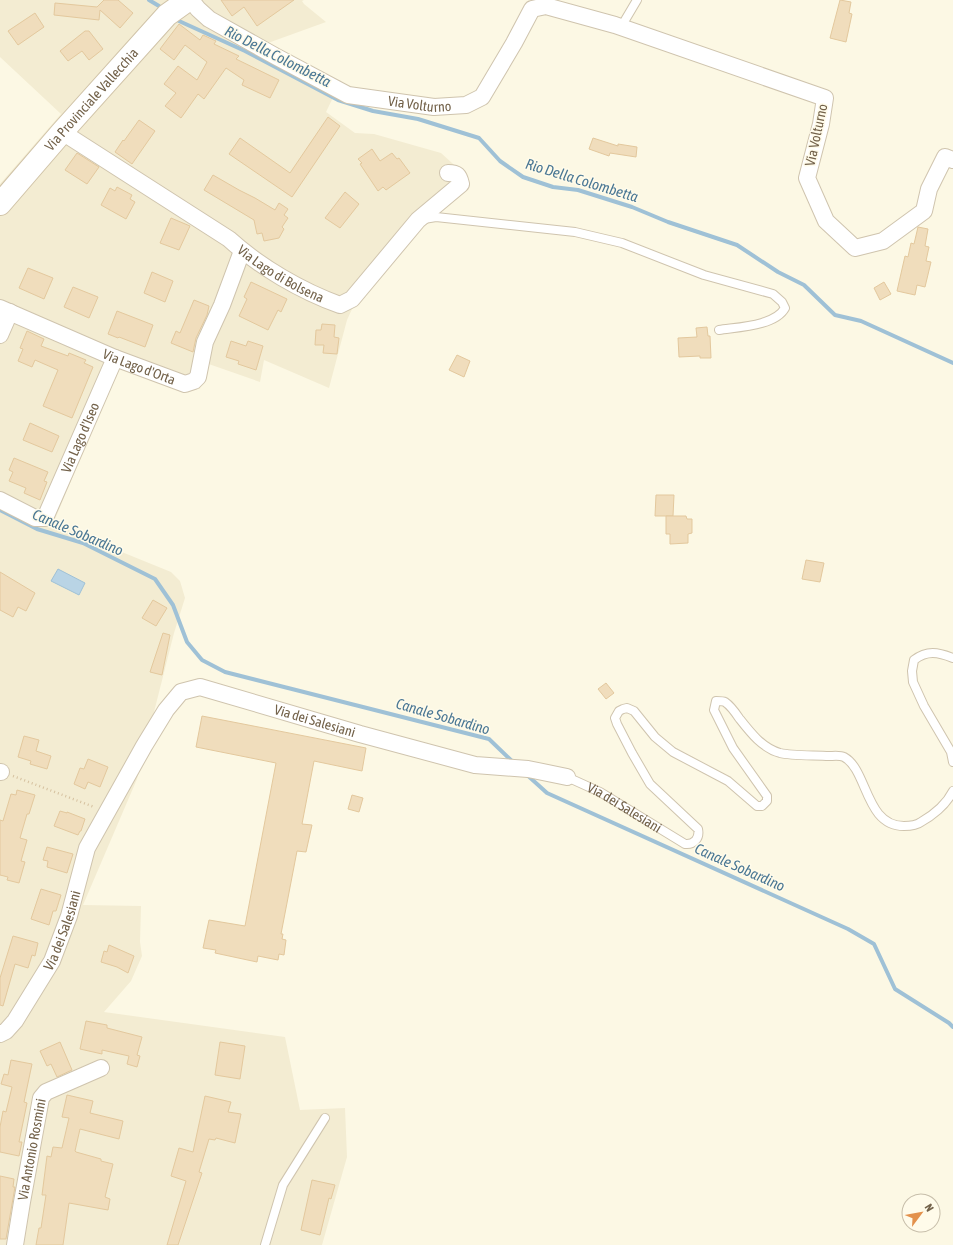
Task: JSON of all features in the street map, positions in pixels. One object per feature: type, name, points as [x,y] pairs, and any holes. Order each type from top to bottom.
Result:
[{"type":"main road","name":"Via Provinciale Vallecchia","points":[[0,204],[62,132],[167,15],[188,0]]},
{"type":"street","name":"Via Volturno","points":[[191,0],[209,19],[348,95],[434,107],[466,105],[482,97],[532,9],[546,6],[621,27],[825,98],[821,124],[807,178],[826,221],[855,248],[883,241],[924,211],[929,189],[945,157],[953,160]]},
{"type":"street","name":"Via Lago di Bolsena","points":[[62,132],[229,239],[242,251],[279,275],[340,306],[352,299],[418,220],[461,184],[459,176],[455,173],[448,173]]},
{"type":"street","name":"Via Lago d'Orta","points":[[5,310],[115,358],[186,384],[194,381],[198,377],[205,342],[222,305],[242,251]]},
{"type":"street","points":[[0,335],[5,310]]},
{"type":"street","name":"Via Lago d'Iseo","points":[[0,500],[36,518],[45,518],[115,358]]},
{"type":"street","name":"Via dei Salesiani","points":[[0,1034],[6,1031],[15,1021],[52,961],[69,916],[87,848],[106,811],[144,746],[166,710],[181,692],[200,687],[360,734],[475,765],[521,768],[567,777]]},
{"type":"street","name":"Via Antonio Rosmini","points":[[15,1245],[41,1098],[46,1092],[101,1068]]},
{"type":"lane","points":[[621,27],[637,0]]},
{"type":"lane","points":[[418,220],[436,217],[575,232],[622,243],[704,275],[773,294],[782,302],[785,308],[782,313],[767,322],[719,330]]},
{"type":"lane","points":[[953,658],[931,652],[921,655],[914,660],[912,671],[913,682],[924,706],[951,752],[953,762]]},
{"type":"lane","name":"Via dei Salesiani","points":[[567,777],[600,792],[685,844],[692,844],[697,839],[699,832],[698,829],[650,784],[632,753],[615,718],[619,711],[623,709],[627,708],[634,712],[655,737],[673,752],[728,781],[757,806],[762,806],[767,801],[767,796],[733,748],[714,710],[716,701],[724,702],[732,708],[749,730],[763,744],[780,753],[843,756],[854,765],[867,796],[886,822],[898,826],[919,824],[936,814],[949,800],[953,791]]},
{"type":"lane","points":[[265,1245],[283,1185],[325,1118]]},
{"type":"path","points":[[0,772],[106,811]]},
{"type":"shaded area","points":[[0,0],[304,0],[302,1],[304,4],[326,22],[268,43],[300,63],[341,81],[326,112],[355,133],[374,134],[441,153],[463,173],[358,296],[347,320],[329,388],[264,360],[260,382],[203,362],[200,389],[179,389],[119,366],[53,524],[171,572],[180,581],[185,598],[174,633],[137,779],[83,905],[141,906],[140,942],[142,956],[131,981],[104,1012],[285,1037],[300,1110],[345,1108],[347,1157],[322,1245],[0,1245],[0,184],[61,114],[0,57]]},
{"type":"water","points":[[58,569],[85,583],[79,595],[51,581]]},
{"type":"building","points":[[104,0],[118,0],[133,13],[120,28],[100,10],[99,20],[54,15],[55,3],[97,7]]},
{"type":"building","points":[[221,0],[294,0],[257,26],[244,7],[232,16]]},
{"type":"building","points":[[840,0],[851,2],[849,13],[852,14],[846,42],[830,38]]},
{"type":"building","points":[[35,13],[44,27],[18,45],[8,31]]},
{"type":"building","points":[[179,24],[200,40],[203,35],[216,41],[214,44],[239,56],[236,59],[279,80],[270,98],[242,85],[244,80],[226,68],[204,99],[198,94],[181,118],[165,106],[176,93],[164,84],[178,66],[197,80],[207,62],[185,45],[174,60],[160,49]]},
{"type":"building","points":[[85,31],[89,31],[103,49],[89,60],[82,51],[68,61],[60,51]]},
{"type":"building","points":[[328,117],[340,126],[292,197],[229,154],[240,138],[290,173]]},
{"type":"building","points":[[139,120],[155,131],[132,164],[115,152]]},
{"type":"building","points":[[593,138],[618,146],[618,144],[637,147],[636,157],[610,153],[609,156],[589,149]]},
{"type":"building","points":[[372,149],[380,161],[392,153],[397,159],[399,158],[410,173],[386,190],[383,187],[378,191],[360,164],[362,163],[358,159]]},
{"type":"building","points":[[77,153],[99,167],[87,184],[65,170]]},
{"type":"building","points":[[213,175],[275,210],[279,203],[288,209],[284,215],[288,218],[282,227],[284,229],[279,238],[264,241],[262,233],[257,234],[254,220],[204,190]]},
{"type":"building","points":[[117,187],[132,195],[130,199],[135,202],[126,219],[101,205],[110,188],[115,191]]},
{"type":"building","points":[[345,192],[359,204],[340,228],[325,218]]},
{"type":"building","points":[[171,218],[190,226],[179,250],[160,243]]},
{"type":"building","points":[[918,227],[928,229],[925,246],[929,247],[926,261],[931,262],[925,287],[917,285],[915,295],[897,291],[905,256],[908,257],[911,243],[914,244]]},
{"type":"building","points":[[28,268],[53,278],[44,299],[19,288]]},
{"type":"building","points":[[152,272],[173,281],[165,302],[144,293]]},
{"type":"building","points":[[251,282],[287,299],[281,312],[278,310],[268,330],[239,316],[247,299],[244,297]]},
{"type":"building","points":[[884,282],[891,294],[880,300],[874,288]]},
{"type":"building","points":[[73,287],[98,297],[89,318],[64,307]]},
{"type":"building","points":[[194,300],[209,306],[207,315],[196,338],[193,352],[171,343],[176,331],[180,333]]},
{"type":"building","points":[[117,311],[153,325],[145,347],[108,334]]},
{"type":"building","points":[[322,324],[335,325],[334,337],[339,338],[337,354],[323,353],[324,345],[315,345],[316,330],[321,330]]},
{"type":"building","points":[[707,327],[708,336],[710,336],[711,358],[700,358],[700,356],[679,357],[678,338],[697,337],[696,328]]},
{"type":"building","points":[[27,331],[44,339],[41,346],[68,356],[69,353],[86,360],[84,363],[93,367],[72,418],[43,406],[58,370],[35,360],[32,367],[18,361],[23,349],[20,348]]},
{"type":"building","points":[[231,341],[246,346],[248,341],[263,346],[256,370],[238,364],[239,361],[226,357]]},
{"type":"building","points":[[457,355],[470,361],[464,377],[449,370]]},
{"type":"building","points":[[30,423],[59,436],[52,452],[23,440]]},
{"type":"building","points":[[14,458],[48,472],[44,481],[47,482],[40,500],[24,493],[26,488],[9,481],[13,472],[9,470]]},
{"type":"building","points":[[656,495],[674,495],[673,516],[655,516]]},
{"type":"building","points":[[666,516],[686,516],[687,519],[692,519],[692,533],[688,534],[688,543],[670,544],[670,534],[666,534]]},
{"type":"building","points":[[806,560],[824,563],[820,582],[802,579]]},
{"type":"building","points":[[0,572],[35,593],[26,611],[18,607],[13,617],[0,610]]},
{"type":"building","points":[[153,600],[167,608],[156,626],[142,618]]},
{"type":"building","points":[[163,633],[170,635],[162,675],[150,672]]},
{"type":"building","points":[[606,683],[614,693],[606,699],[598,689]]},
{"type":"building","points":[[202,716],[366,748],[362,771],[314,761],[302,824],[312,825],[306,852],[297,851],[281,934],[283,934],[282,939],[286,940],[284,955],[279,954],[278,960],[258,956],[257,962],[215,953],[216,950],[203,948],[209,920],[245,926],[276,763],[196,747]]},
{"type":"building","points":[[24,736],[39,740],[36,751],[51,756],[47,769],[30,764],[31,761],[18,757]]},
{"type":"building","points":[[88,759],[108,767],[100,787],[88,782],[85,789],[74,784],[80,768],[84,769]]},
{"type":"building","points":[[17,790],[35,795],[29,814],[27,814],[20,838],[27,840],[21,861],[25,862],[19,883],[7,880],[8,877],[0,875],[0,820],[3,821],[11,794],[16,795]]},
{"type":"building","points":[[352,795],[363,798],[359,812],[348,809]]},
{"type":"building","points":[[60,811],[85,819],[78,835],[54,826]]},
{"type":"building","points":[[47,847],[73,854],[67,873],[47,867],[48,861],[43,860]]},
{"type":"building","points":[[41,889],[61,895],[56,911],[53,911],[49,925],[31,919]]},
{"type":"building","points":[[13,936],[38,943],[35,956],[32,955],[28,968],[15,964],[3,1006],[0,1005],[0,978]]},
{"type":"building","points":[[109,945],[134,956],[128,973],[117,967],[101,962],[104,951],[107,952]]},
{"type":"building","points":[[86,1021],[107,1025],[107,1028],[142,1037],[137,1055],[140,1056],[137,1067],[127,1064],[129,1056],[102,1050],[102,1054],[80,1049]]},
{"type":"building","points":[[60,1042],[72,1070],[57,1077],[51,1064],[47,1066],[40,1051]]},
{"type":"building","points":[[220,1042],[245,1046],[240,1079],[215,1075]]},
{"type":"building","points":[[11,1060],[32,1064],[24,1102],[27,1103],[19,1142],[22,1142],[19,1156],[0,1152],[0,1127],[3,1111],[6,1112],[12,1087],[1,1084],[4,1074],[8,1075]]},
{"type":"building","points":[[67,1095],[93,1101],[90,1113],[123,1121],[119,1139],[80,1129],[75,1151],[113,1164],[105,1197],[110,1199],[108,1210],[69,1203],[63,1245],[36,1245],[39,1228],[41,1228],[46,1195],[42,1195],[47,1156],[51,1157],[53,1147],[62,1148],[69,1118],[62,1117]]},
{"type":"building","points":[[205,1096],[231,1102],[228,1112],[241,1114],[235,1143],[216,1138],[215,1140],[209,1139],[199,1172],[202,1173],[178,1245],[167,1245],[186,1181],[171,1176],[179,1148],[193,1152]]},
{"type":"building","points":[[0,1176],[14,1179],[13,1187],[15,1187],[6,1239],[0,1239]]},
{"type":"building","points":[[312,1180],[335,1185],[331,1199],[329,1198],[320,1235],[301,1230]]},
{"type":"waterway","name":"Rio Della Colombetta","points":[[149,0],[159,6]]},
{"type":"waterway","name":"Rio Della Colombetta","points":[[179,21],[245,51],[338,100],[373,111],[418,119],[479,138],[500,161],[523,177],[553,187],[578,190],[632,207],[668,222],[737,245],[778,272],[804,285],[835,315],[861,321],[953,363]]},
{"type":"waterway","name":"Canale Sobardino","points":[[0,510],[37,529],[83,543],[155,579],[173,605],[187,642],[202,660],[225,672],[489,739],[514,763]]},
{"type":"waterway","name":"Canale Sobardino","points":[[526,774],[547,793],[848,929],[874,944],[895,989],[953,1027]]}]
